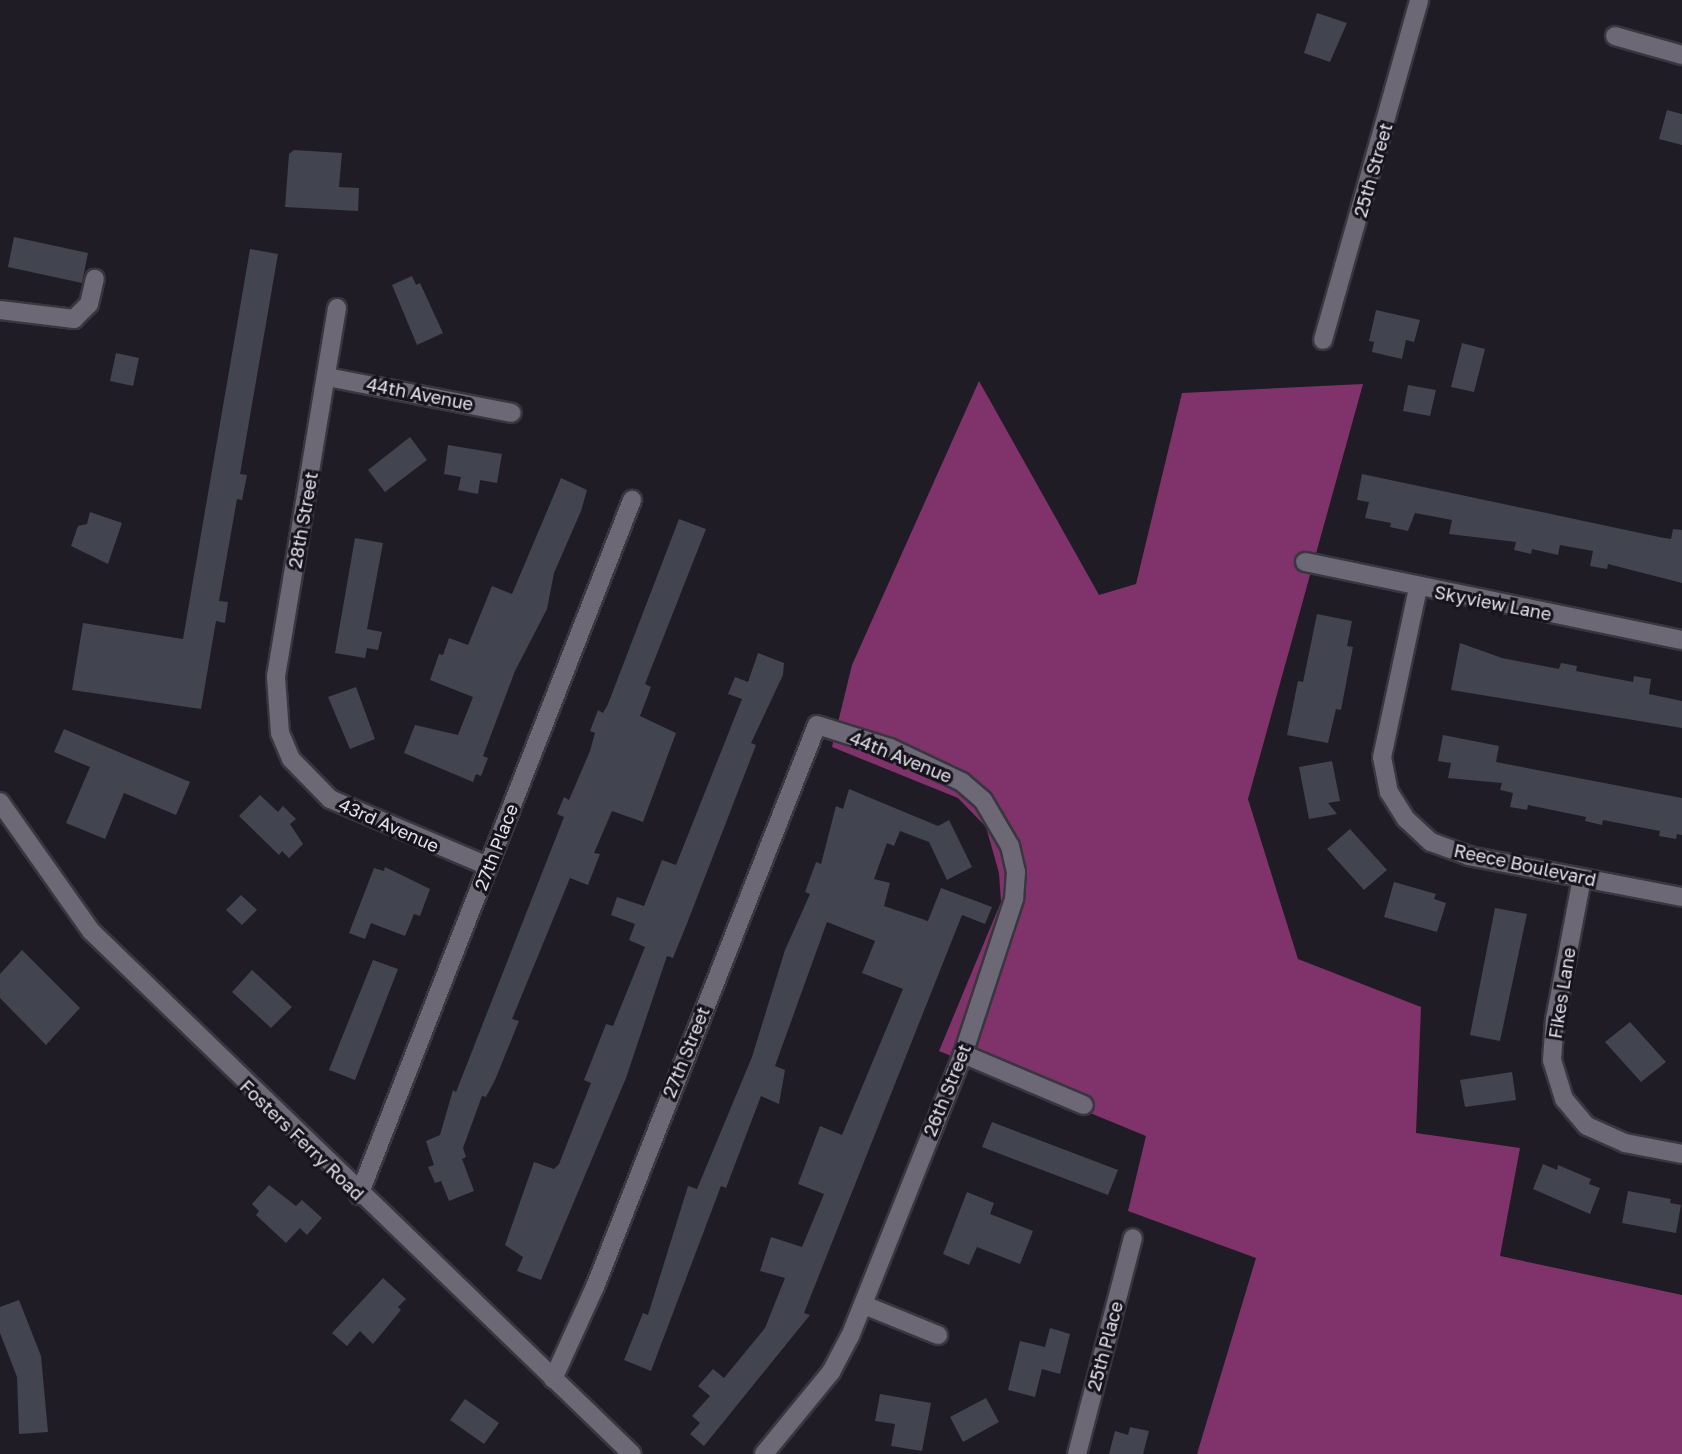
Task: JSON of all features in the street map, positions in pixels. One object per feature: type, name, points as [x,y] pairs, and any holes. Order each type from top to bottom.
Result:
[{"type":"street","name":"25th Street","points":[[1322,340],[1419,0]]},
{"type":"street","points":[[1615,36],[1682,55]]},
{"type":"street","points":[[0,310],[74,319],[89,304],[95,279]]},
{"type":"street","name":"28th Street","points":[[280,733],[276,677],[337,308]]},
{"type":"street","name":"44th Avenue","points":[[327,377],[512,413]]},
{"type":"street","name":"27th Place","points":[[359,1195],[632,500]]},
{"type":"street","name":"Skyview Lane","points":[[1305,562],[1418,588],[1682,640]]},
{"type":"street","name":"Reece Boulevard","points":[[1418,588],[1382,757],[1389,792],[1406,819],[1431,842],[1469,856],[1682,897]]},
{"type":"street","name":"44th Avenue","points":[[817,725],[890,748],[962,782],[999,821],[1016,872]]},
{"type":"street","name":"27th Street","points":[[554,1379],[595,1287],[817,725]]},
{"type":"street","name":"43rd Avenue","points":[[280,733],[290,759],[330,799],[488,866]]},
{"type":"street","name":"Fosters Ferry Road","points":[[0,802],[91,931],[359,1195],[632,1454]]},
{"type":"street","name":"26th Street","points":[[764,1454],[831,1372],[864,1305],[963,1054],[1008,924],[1016,872]]},
{"type":"street","name":"Fikes Lane","points":[[1582,878],[1555,1019],[1552,1060],[1564,1099],[1587,1126],[1625,1143],[1682,1154]]},
{"type":"street","points":[[963,1054],[1084,1105]]},
{"type":"street","name":"25th Place","points":[[1077,1454],[1133,1238]]},
{"type":"street","points":[[864,1305],[938,1335]]},
{"type":"shaded area","points":[[979,381],[1099,595],[1136,584],[1182,393],[1363,384],[1248,799],[1298,959],[1421,1007],[1416,1133],[1520,1148],[1500,1256],[1682,1295],[1682,1454],[1197,1454],[1256,1258],[1128,1211],[1146,1136],[939,1051],[1001,902],[999,873],[986,827],[958,798],[832,747],[852,665]]},
{"type":"building","points":[[1317,13],[1347,23],[1330,62],[1304,53]]},
{"type":"building","points":[[1667,110],[1682,114],[1682,145],[1659,139]]},
{"type":"building","points":[[294,150],[342,153],[339,187],[359,188],[358,211],[285,207],[289,154]]},
{"type":"building","points":[[14,237],[88,253],[82,283],[8,267]]},
{"type":"building","points":[[250,249],[278,254],[240,474],[247,475],[242,500],[237,499],[219,601],[228,602],[225,623],[216,621],[201,709],[72,690],[83,623],[183,639]]},
{"type":"building","points":[[412,276],[416,285],[420,283],[443,333],[417,345],[392,285]]},
{"type":"building","points":[[1376,310],[1420,320],[1414,342],[1406,340],[1402,359],[1372,352],[1374,342],[1369,341]]},
{"type":"building","points":[[1462,343],[1485,349],[1474,392],[1451,387]]},
{"type":"building","points":[[116,353],[139,358],[133,386],[110,381]]},
{"type":"building","points":[[1408,385],[1436,390],[1430,416],[1403,411]]},
{"type":"building","points":[[410,437],[427,460],[385,492],[368,470]]},
{"type":"building","points":[[448,445],[502,454],[497,483],[480,480],[478,494],[458,490],[461,477],[444,474]]},
{"type":"building","points":[[1362,474],[1659,537],[1671,539],[1673,529],[1682,530],[1682,583],[1608,564],[1607,569],[1590,566],[1593,551],[1560,545],[1558,555],[1532,549],[1531,554],[1514,550],[1516,542],[1449,534],[1452,520],[1415,513],[1408,531],[1390,527],[1391,523],[1365,518],[1369,502],[1357,500]]},
{"type":"building","points":[[561,478],[587,490],[581,511],[554,573],[547,609],[515,671],[483,756],[488,758],[481,776],[476,774],[473,782],[404,753],[415,725],[458,735],[473,697],[430,680],[439,654],[443,655],[449,638],[468,645],[492,586],[512,594]]},
{"type":"building","points":[[90,512],[122,523],[108,564],[71,546],[78,526],[87,524]]},
{"type":"building","points":[[679,519],[706,529],[645,684],[651,687],[640,716],[676,733],[643,822],[612,811],[594,853],[600,854],[588,885],[570,878],[512,1019],[519,1021],[495,1080],[486,1097],[482,1096],[463,1148],[466,1157],[462,1159],[474,1191],[449,1201],[441,1181],[435,1183],[428,1167],[434,1165],[426,1141],[440,1135],[453,1090],[456,1092],[564,817],[557,814],[564,797],[569,800],[590,751],[595,733],[590,731],[598,710],[603,713],[608,704]]},
{"type":"building","points":[[355,538],[383,543],[367,629],[382,632],[378,650],[367,648],[365,658],[335,653]]},
{"type":"building","points":[[1317,614],[1352,621],[1347,646],[1353,647],[1341,710],[1336,709],[1328,743],[1287,735],[1298,681],[1303,682]]},
{"type":"building","points":[[1460,643],[1502,658],[1559,669],[1561,663],[1577,666],[1576,671],[1633,682],[1634,676],[1651,679],[1649,694],[1682,701],[1682,728],[1451,690]]},
{"type":"building","points":[[758,653],[784,663],[783,675],[751,743],[756,745],[686,926],[673,958],[667,956],[626,1078],[541,1280],[517,1271],[523,1257],[505,1245],[534,1162],[554,1169],[559,1164],[591,1083],[584,1080],[606,1024],[613,1026],[645,947],[629,940],[635,924],[611,915],[617,897],[644,906],[662,860],[676,865],[742,699],[728,694],[735,677],[748,682]]},
{"type":"building","points":[[356,687],[375,739],[350,749],[328,697]]},
{"type":"building","points":[[64,729],[190,782],[176,815],[124,793],[105,839],[66,823],[90,767],[54,752]]},
{"type":"building","points":[[1443,735],[1499,746],[1496,762],[1682,798],[1682,835],[1677,834],[1676,839],[1659,836],[1660,831],[1603,820],[1602,825],[1585,821],[1586,817],[1528,805],[1527,810],[1510,807],[1513,793],[1500,790],[1502,783],[1448,778],[1451,763],[1438,761]]},
{"type":"building","points":[[1332,761],[1340,801],[1328,803],[1337,814],[1309,819],[1299,767]]},
{"type":"building","points":[[849,789],[938,826],[949,820],[972,867],[947,880],[929,842],[900,831],[894,846],[887,843],[874,879],[890,883],[884,906],[928,921],[941,888],[992,907],[985,924],[962,915],[804,1313],[810,1315],[704,1446],[690,1434],[700,1423],[692,1416],[710,1396],[698,1386],[713,1369],[724,1378],[765,1328],[785,1278],[760,1271],[771,1237],[802,1247],[824,1194],[798,1184],[820,1126],[842,1135],[903,989],[862,973],[875,941],[827,922],[775,1066],[785,1070],[779,1104],[761,1096],[726,1188],[721,1186],[651,1371],[624,1360],[643,1313],[648,1315],[688,1186],[697,1189],[752,1057],[785,950],[810,894],[805,892],[816,862],[821,864],[836,806],[843,809]]},
{"type":"building","points":[[260,795],[278,812],[283,806],[296,819],[290,824],[303,844],[289,858],[282,851],[279,855],[239,816]]},
{"type":"building","points":[[1350,829],[1387,870],[1364,890],[1327,849]]},
{"type":"building","points":[[385,867],[430,889],[420,916],[414,914],[405,936],[371,923],[365,939],[349,933],[374,868],[384,871]]},
{"type":"building","points":[[1394,882],[1436,894],[1434,899],[1446,903],[1437,932],[1384,917]]},
{"type":"building","points":[[241,895],[257,910],[242,925],[226,910]]},
{"type":"building","points":[[1495,908],[1527,914],[1500,1041],[1470,1035]]},
{"type":"building","points":[[22,950],[80,1008],[46,1045],[0,998],[0,974]]},
{"type":"building","points":[[373,960],[398,969],[355,1080],[329,1070]]},
{"type":"building","points":[[252,970],[292,1007],[271,1028],[232,992]]},
{"type":"building","points":[[1630,1022],[1666,1062],[1641,1082],[1605,1042]]},
{"type":"building","points":[[1512,1072],[1516,1100],[1465,1107],[1460,1080]]},
{"type":"building","points":[[992,1122],[1118,1170],[1108,1195],[982,1147]]},
{"type":"building","points":[[1543,1164],[1557,1170],[1558,1165],[1591,1179],[1589,1184],[1600,1188],[1590,1214],[1533,1189]]},
{"type":"building","points":[[269,1185],[296,1206],[302,1200],[322,1218],[307,1235],[300,1228],[286,1243],[256,1215],[259,1211],[252,1204]]},
{"type":"building","points":[[1628,1191],[1671,1199],[1670,1203],[1681,1205],[1676,1233],[1622,1223]]},
{"type":"building","points":[[967,1192],[994,1203],[990,1214],[1033,1231],[1020,1264],[977,1247],[969,1265],[943,1254]]},
{"type":"building","points":[[383,1278],[406,1299],[398,1307],[401,1310],[373,1344],[360,1331],[347,1346],[332,1333]]},
{"type":"building","points":[[19,1300],[41,1356],[48,1432],[19,1434],[17,1377],[0,1333],[0,1307]]},
{"type":"building","points":[[1050,1328],[1070,1334],[1060,1374],[1042,1369],[1035,1397],[1008,1390],[1020,1341],[1045,1347]]},
{"type":"building","points":[[880,1394],[931,1403],[922,1451],[891,1446],[895,1424],[875,1421]]},
{"type":"building","points":[[986,1398],[999,1422],[963,1442],[950,1417]]},
{"type":"building","points":[[465,1399],[499,1423],[484,1444],[450,1420]]},
{"type":"building","points":[[1130,1427],[1149,1431],[1143,1454],[1109,1454],[1115,1431],[1128,1435]]}]
